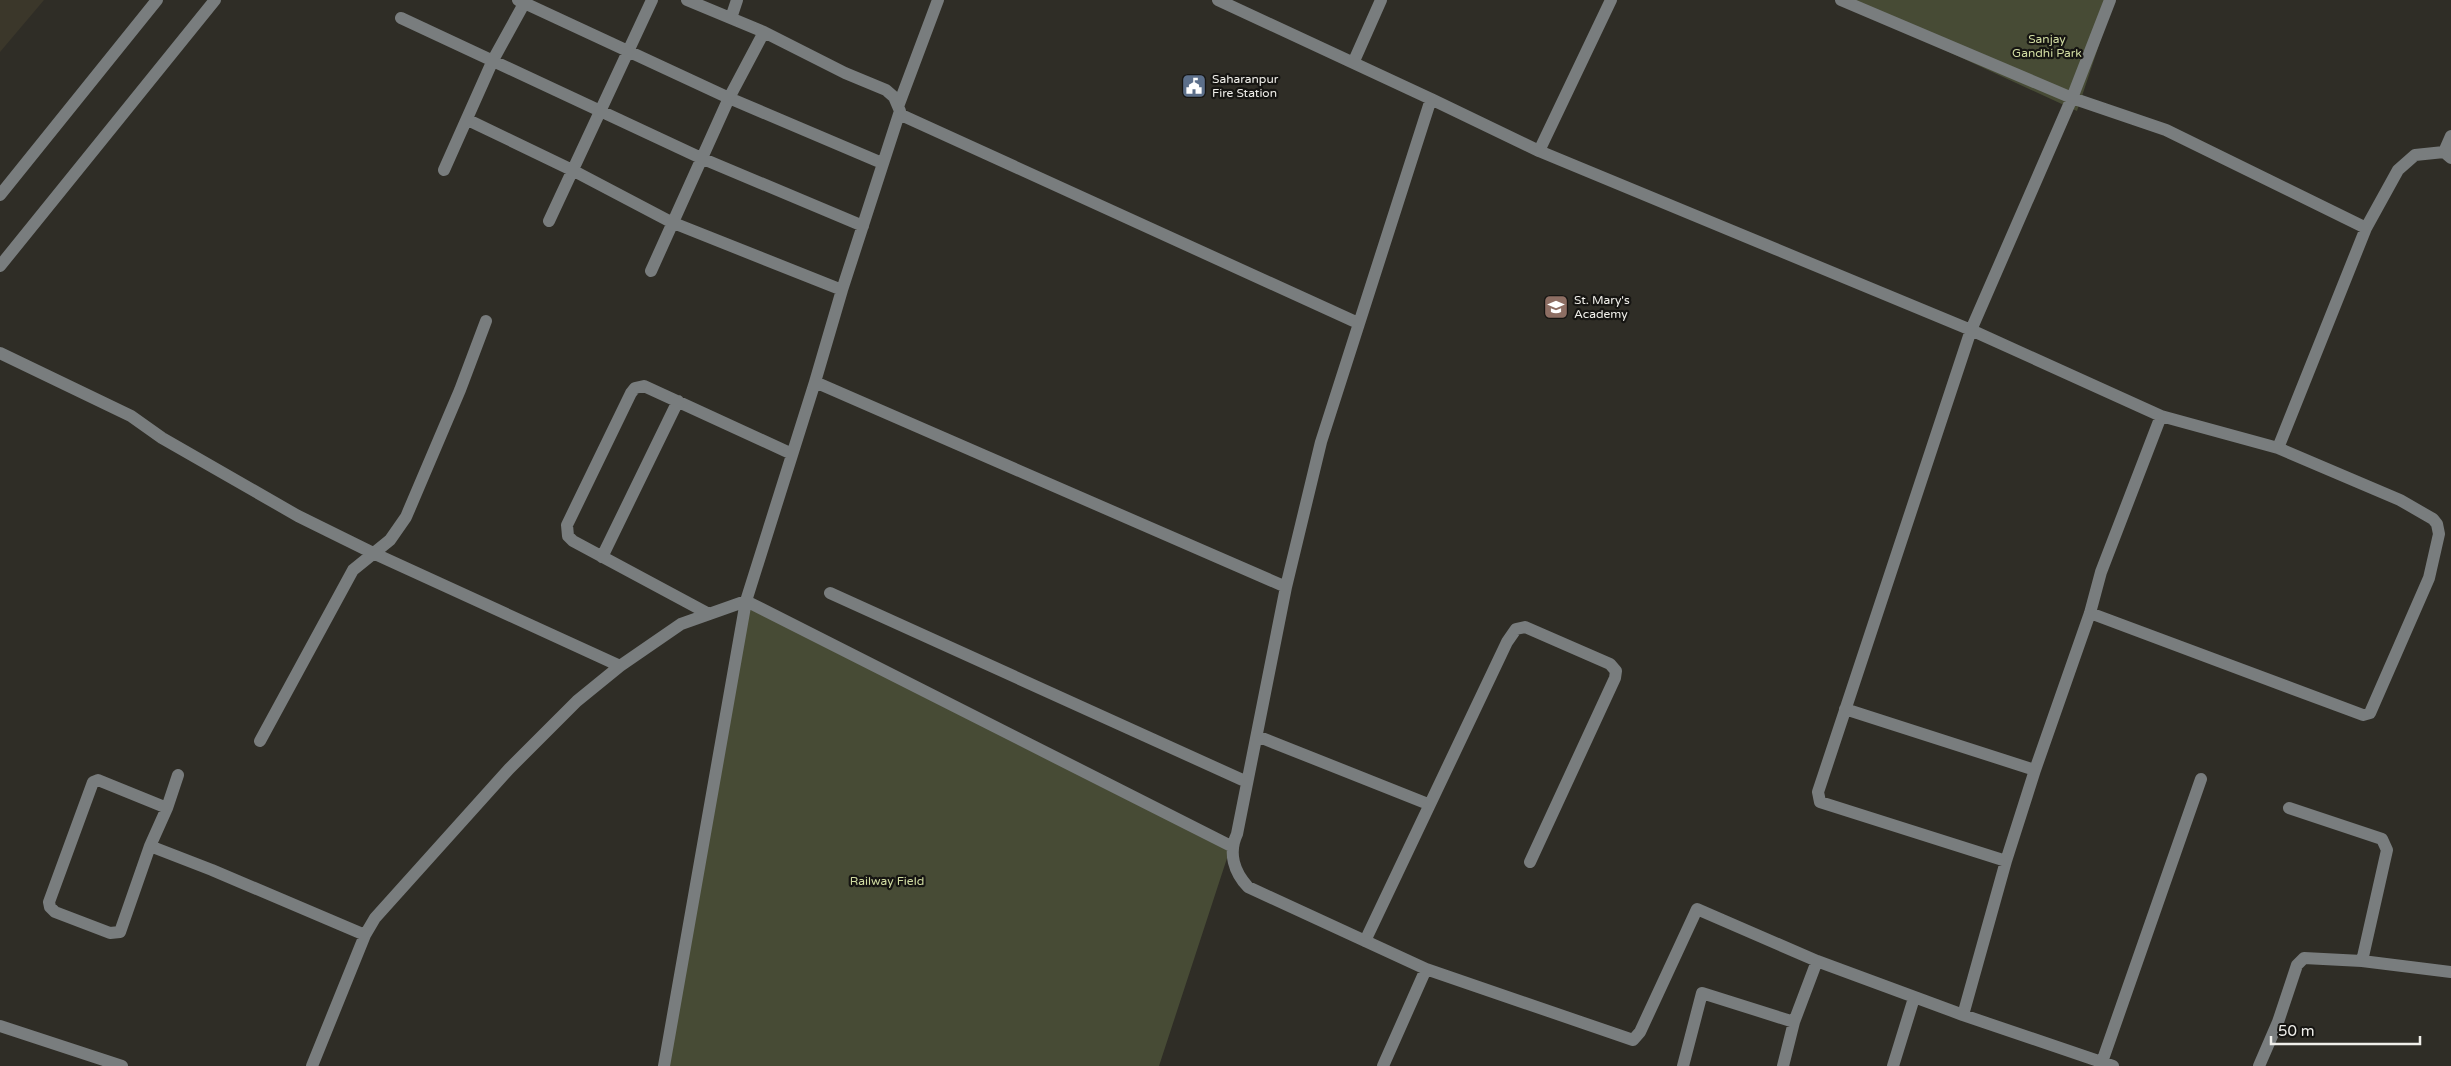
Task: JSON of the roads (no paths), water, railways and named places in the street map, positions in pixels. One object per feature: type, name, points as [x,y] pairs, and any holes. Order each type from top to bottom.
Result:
[{"type":"street","points":[[0,195],[157,0]]},
{"type":"street","points":[[0,266],[215,0]]},
{"type":"street","points":[[549,221],[574,171],[599,111],[652,0]]},
{"type":"street","points":[[688,0],[764,32],[845,73],[886,90],[894,97],[899,109],[1358,323]]},
{"type":"street","points":[[731,18],[738,0]]},
{"type":"street","points":[[664,1066],[746,601],[882,162],[938,0]]},
{"type":"street","points":[[1218,0],[1354,61],[1539,151],[1972,330],[2161,416],[2278,448],[2400,500],[2433,519],[2437,524],[2439,534],[2429,578],[2370,713],[2363,715],[2090,613]]},
{"type":"street","points":[[1354,61],[1380,0]]},
{"type":"street","points":[[1539,151],[1611,0]]},
{"type":"street","points":[[1841,0],[2072,98],[2166,130],[2366,228]]},
{"type":"street","points":[[2006,861],[1820,802],[1818,792],[1972,330],[2072,98],[2110,0]]},
{"type":"street","points":[[444,170],[468,120],[493,60],[523,1],[729,98],[882,162]]},
{"type":"street","points":[[401,18],[701,158],[863,226]]},
{"type":"street","points":[[651,271],[671,222],[729,98],[764,32]]},
{"type":"street","points":[[1431,99],[1321,442],[1286,587],[1237,834],[1231,846],[1236,872],[1248,887],[1426,969],[1633,1040],[1640,1032],[1697,909],[1816,960],[1914,998],[2107,1064],[2201,779]]},
{"type":"street","points":[[468,120],[574,171],[671,222],[842,290]]},
{"type":"street","points":[[2278,448],[2366,228],[2398,170],[2415,155],[2447,155],[2451,136]]},
{"type":"street","points":[[260,741],[353,570],[390,540],[406,517],[460,390],[486,321]]},
{"type":"street","points":[[0,353],[131,416],[162,438],[298,516],[373,553],[620,666]]},
{"type":"street","points":[[815,382],[1286,587]]},
{"type":"street","points":[[709,614],[573,542],[568,536],[567,525],[635,388],[644,386],[792,454]]},
{"type":"street","points":[[602,557],[678,401]]},
{"type":"street","points":[[1963,1015],[2006,861],[2035,770],[2090,613],[2101,572],[2161,416]]},
{"type":"street","points":[[830,592],[1247,782]]},
{"type":"street","points":[[312,1066],[364,935],[376,918],[509,769],[578,701],[620,666],[681,624],[746,601],[1231,846]]},
{"type":"street","points":[[1365,941],[1428,804],[1507,642],[1516,629],[1529,628],[1610,664],[1615,668],[1615,678],[1530,862]]},
{"type":"street","points":[[1845,710],[2035,770]]},
{"type":"street","points":[[1256,736],[1428,804]]},
{"type":"street","points":[[168,808],[98,780],[93,782],[49,902],[50,907],[55,912],[110,932],[120,932],[150,846],[168,808],[178,775]]},
{"type":"street","points":[[2289,808],[2382,839],[2386,844],[2387,850],[2362,961]]},
{"type":"street","points":[[150,846],[212,870],[364,935]]},
{"type":"street","points":[[2259,1066],[2278,1022],[2300,961],[2308,958],[2362,961],[2451,972]]},
{"type":"street","points":[[1782,1066],[1794,1022],[1816,960]]},
{"type":"street","points":[[1383,1066],[1426,969]]},
{"type":"street","points":[[1683,1066],[1702,993],[1794,1022]]},
{"type":"street","points":[[1893,1066],[1914,998]]},
{"type":"street","points":[[0,1026],[122,1066]]},
{"type":"place","name":"Saharanpur Fire Station","points":[[1194,86]]},
{"type":"place","name":"St. Mary's Academy","points":[[1556,307]]},
{"type":"park label","name":"Sanjay Gandhi Park","points":[[2047,46]]},
{"type":"park label","name":"Railway Field","points":[[887,881]]}]
